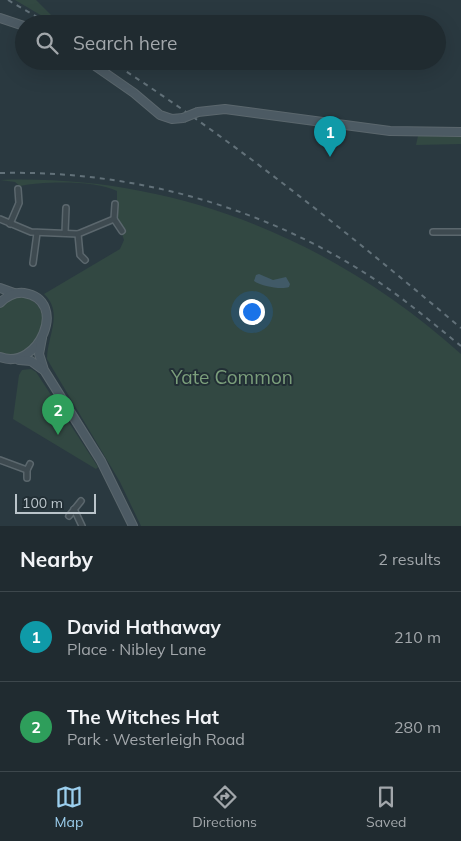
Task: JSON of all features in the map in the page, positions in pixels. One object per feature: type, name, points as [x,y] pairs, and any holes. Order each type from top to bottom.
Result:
[{"type":"street","points":[[0,18],[15,23]]},
{"type":"street","points":[[101,70],[134,93],[160,115],[172,120],[198,112],[225,109],[390,131],[461,132]]},
{"type":"street","points":[[10,224],[19,203],[18,189]]},
{"type":"street","points":[[115,204],[114,219],[122,231]]},
{"type":"street","points":[[66,208],[66,234]]},
{"type":"street","points":[[0,219],[37,233],[66,234],[78,234],[114,219]]},
{"type":"street","points":[[433,232],[461,232]]},
{"type":"street","points":[[33,263],[37,233]]},
{"type":"street","points":[[78,234],[80,255],[85,260]]},
{"type":"street","points":[[0,288],[14,293],[28,294],[42,303],[46,311],[47,321],[39,354],[44,370],[101,461],[132,526]]},
{"type":"street","points":[[0,303],[14,293]]},
{"type":"street","points":[[0,365],[29,353],[42,338]]},
{"type":"street","points":[[0,357],[31,361],[44,370]]},
{"type":"street","points":[[0,460],[26,470]]},
{"type":"street","points":[[27,478],[26,470],[30,464]]},
{"type":"street","points":[[69,516],[81,501]]},
{"type":"street","points":[[74,509],[82,526]]},
{"type":"green space","points":[[15,0],[36,0],[51,15],[40,15]]},
{"type":"green space","points":[[418,136],[461,136],[461,144],[416,145]]},
{"type":"green space","points":[[0,180],[83,183],[55,182],[20,186],[15,182]]},
{"type":"green space","name":"Yate Common","points":[[94,185],[127,188],[188,202],[247,222],[305,247],[359,277],[412,313],[461,354],[461,526],[141,526],[120,482],[47,359],[54,317],[50,301],[44,294],[120,249],[124,240],[122,234],[126,230],[117,218],[117,191],[108,187]]},
{"type":"green space","points":[[18,296],[28,298],[36,303],[41,310],[44,320],[38,337],[27,351],[16,356],[0,355],[0,307],[7,300]]},
{"type":"green space","points":[[31,369],[36,372],[98,467],[96,469],[13,419],[19,375],[22,370]]},
{"type":"water","points":[[259,274],[273,280],[286,277],[290,284],[289,287],[276,288],[257,283],[254,281],[256,275]]},
{"type":"railway","points":[[8,0],[34,15]]},
{"type":"railway","points":[[123,70],[202,123],[290,189],[461,328]]},
{"type":"railway","points":[[0,173],[97,178],[144,185],[238,211],[283,229],[326,250],[368,275],[404,300],[461,346]]},
{"type":"place","name":"David Hathaway","points":[[330,157]]},
{"type":"place","name":"The Witches Hat","points":[[58,435]]}]
